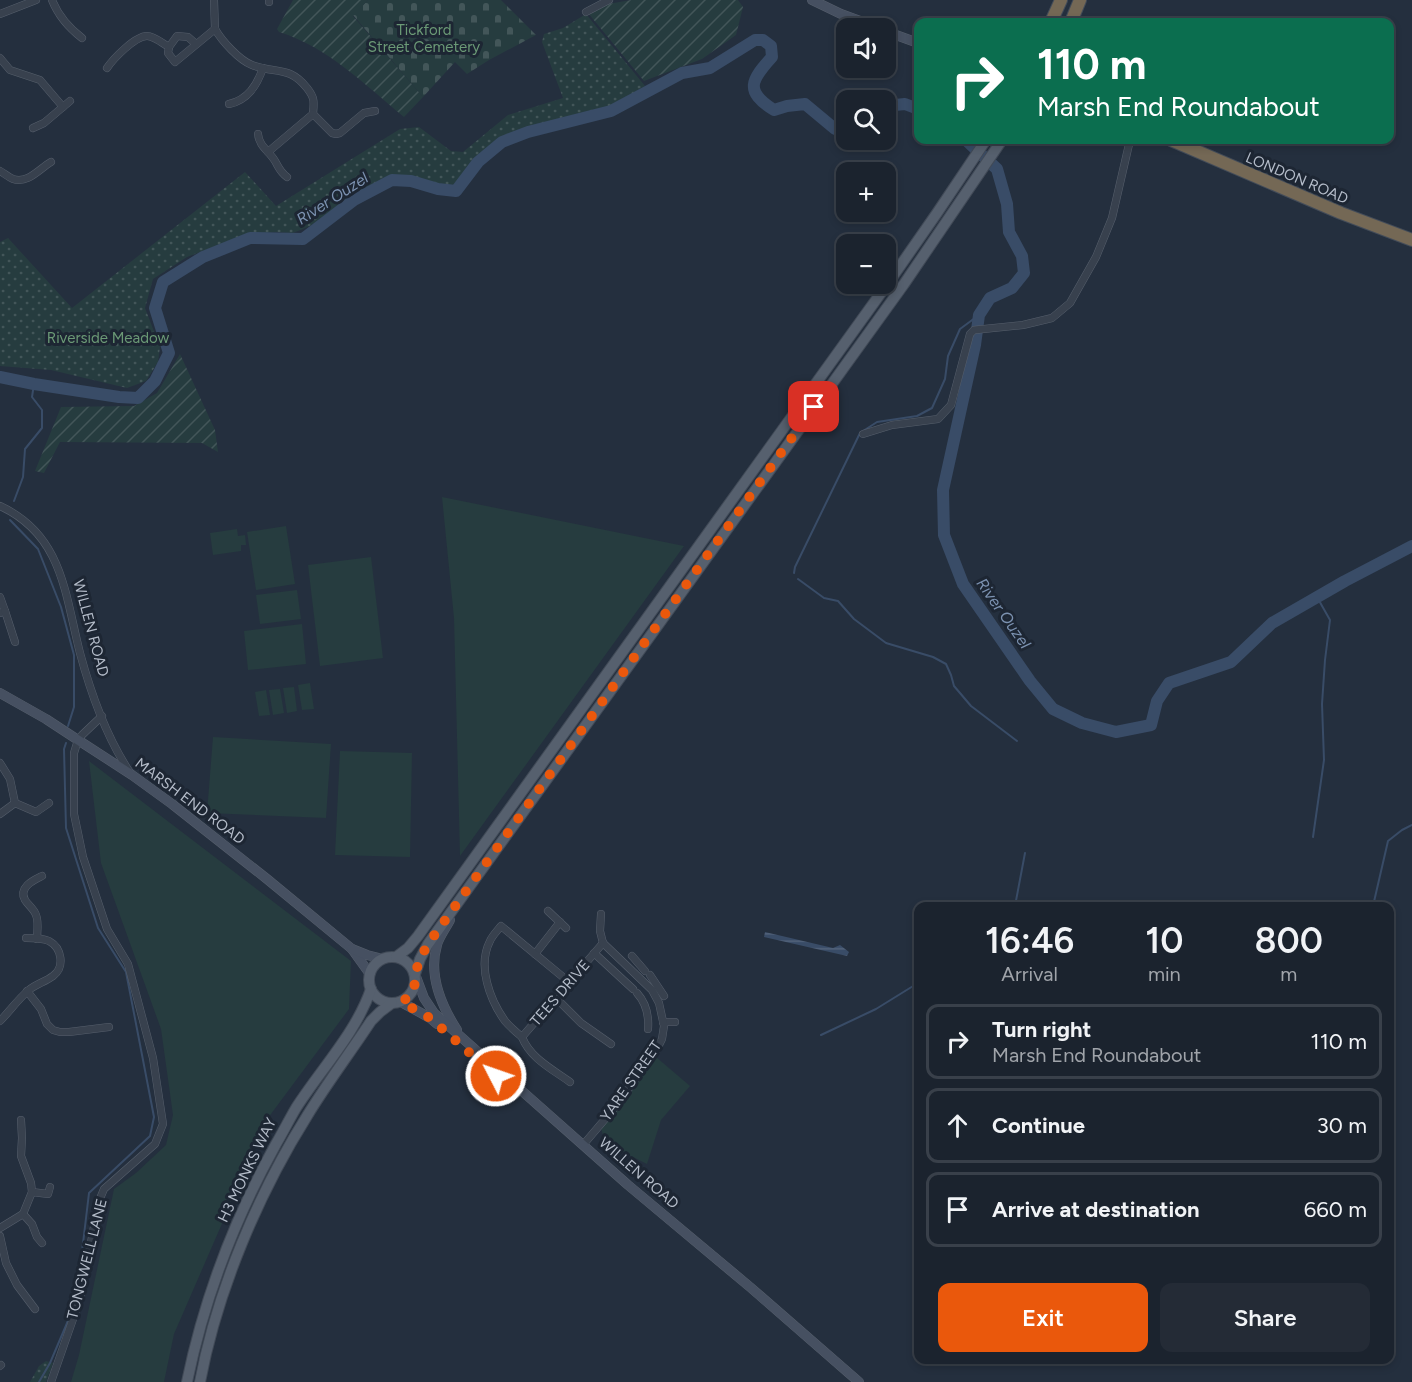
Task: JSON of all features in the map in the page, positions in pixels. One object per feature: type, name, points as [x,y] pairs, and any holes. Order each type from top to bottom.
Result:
[{"type":"highway","points":[[1053,18],[1061,0]]},
{"type":"highway","points":[[1073,18],[1080,0]]},
{"type":"highway","name":"LONDON ROAD","points":[[1181,144],[1341,213],[1412,240]]},
{"type":"main road","points":[[396,957],[418,936],[937,213],[983,144]]},
{"type":"main road","points":[[415,974],[409,963],[396,957],[383,958],[377,962],[370,974],[369,982],[371,989],[379,999],[396,1003],[411,994],[420,959],[428,944],[897,293],[999,144]]},
{"type":"main road","name":"H3 MONKS WAY","points":[[187,1382],[212,1292],[230,1240],[256,1179],[296,1108],[361,1013],[371,989]]},
{"type":"main road","name":"H3 MONKS WAY","points":[[200,1382],[219,1307],[241,1245],[268,1186],[306,1116],[371,1021],[380,1012],[396,1003]]},
{"type":"street","points":[[0,14],[36,0]]},
{"type":"street","points":[[52,0],[57,12],[82,38]]},
{"type":"street","points":[[214,0],[215,29],[242,60],[251,65],[293,74],[312,93],[313,114],[268,152]]},
{"type":"street","points":[[586,12],[608,0]]},
{"type":"street","points":[[812,0],[852,18]]},
{"type":"street","points":[[196,44],[188,37],[177,36],[168,52],[175,62],[215,29]]},
{"type":"street","points":[[896,35],[914,42]]},
{"type":"street","points":[[107,68],[112,60],[138,38],[150,36],[169,47]]},
{"type":"street","points":[[0,58],[10,70],[40,80],[63,107]]},
{"type":"street","points":[[229,104],[244,98],[255,87],[263,68]]},
{"type":"street","points":[[33,128],[44,123],[70,101]]},
{"type":"street","points":[[313,114],[332,133],[336,134],[364,113],[375,111]]},
{"type":"street","points":[[258,134],[259,142],[274,159],[280,172],[287,177]]},
{"type":"street","points":[[862,434],[892,424],[938,419],[951,405],[970,334],[974,330],[1023,325],[1052,318],[1070,303],[1096,257],[1112,218],[1129,144]]},
{"type":"street","points":[[0,171],[13,179],[29,178],[51,162]]},
{"type":"street","name":"WILLEN ROAD","points":[[0,506],[20,517],[34,531],[48,547],[60,570],[80,653],[102,716],[114,746],[132,775]]},
{"type":"street","points":[[0,597],[2,612],[15,642]]},
{"type":"street","name":"MARSH END ROAD","points":[[0,693],[46,719],[172,804],[351,949],[370,974]]},
{"type":"street","points":[[78,740],[102,716]]},
{"type":"street","name":"TONGWELL LANE","points":[[51,1382],[80,1299],[99,1201],[104,1189],[155,1144],[163,1124],[153,1058],[128,964],[107,929],[83,857],[74,814],[74,753],[78,740]]},
{"type":"street","points":[[0,763],[10,779],[15,803]]},
{"type":"street","points":[[15,803],[36,812],[49,803]]},
{"type":"street","points":[[0,814],[15,803]]},
{"type":"street","points":[[37,939],[37,917],[25,900],[22,886],[42,876]]},
{"type":"street","points":[[463,1039],[441,1004],[434,960],[437,943],[465,892]]},
{"type":"street","points":[[548,911],[566,928]]},
{"type":"street","points":[[601,914],[600,931],[603,943]]},
{"type":"street","points":[[535,954],[560,922]]},
{"type":"street","points":[[522,1037],[500,1013],[484,971],[485,956],[490,940],[501,926],[569,982]]},
{"type":"street","points":[[0,1022],[27,991],[54,975],[60,968],[61,958],[57,947],[47,940],[26,938]]},
{"type":"street","name":"TEES DRIVE","points":[[570,1082],[532,1054],[525,1046],[522,1037],[603,943]]},
{"type":"street","name":"YARE STREET","points":[[603,943],[664,996]]},
{"type":"street","name":"MARSH END ROAD","points":[[351,949],[383,958]]},
{"type":"street","name":"TEES DRIVE","points":[[594,953],[635,991]]},
{"type":"street","name":"YARE STREET","points":[[583,1145],[617,1105],[662,1039],[663,1022],[655,987],[647,973],[632,956]]},
{"type":"street","points":[[633,971],[639,964]]},
{"type":"street","name":"WILLEN ROAD","points":[[415,974],[424,998],[434,1013],[628,1185],[815,1342],[858,1382]]},
{"type":"street","points":[[27,991],[41,1009],[52,1030],[60,1032],[91,1026],[109,1028]]},
{"type":"street","name":"YARE STREET","points":[[635,991],[642,999],[647,1013],[648,1029]]},
{"type":"street","points":[[556,998],[581,1023],[611,1044]]},
{"type":"street","name":"WILLEN ROAD","points":[[396,1003],[430,1018],[594,1162],[832,1364],[858,1382]]},
{"type":"street","points":[[647,1013],[661,1011]]},
{"type":"street","points":[[663,1022],[675,1022]]},
{"type":"street","points":[[0,1228],[23,1214],[32,1192],[21,1156],[21,1120]]},
{"type":"street","points":[[32,1192],[49,1190],[58,1197]]},
{"type":"street","points":[[23,1214],[32,1224],[42,1242]]},
{"type":"street","points":[[0,1236],[3,1264],[35,1309]]},
{"type":"green space","points":[[293,0],[368,0],[353,16],[423,97],[404,117],[330,57],[314,47],[279,32],[277,29]]},
{"type":"green space","name":"Tickford Street Cemetery","points":[[368,0],[501,0],[536,35],[467,74],[455,62],[423,97],[353,15]]},
{"type":"green space","points":[[631,0],[738,0],[743,7],[736,35],[702,59],[644,81],[588,13],[608,4]]},
{"type":"green space","name":"Riverside Meadow","points":[[586,14],[645,86],[612,106],[573,115],[503,137],[477,159],[458,182],[450,186],[400,175],[369,186],[310,226],[293,233],[245,235],[187,257],[153,279],[145,308],[160,347],[158,362],[146,381],[127,388],[51,370],[0,366],[0,242],[8,238],[72,308],[245,172],[276,206],[400,129],[419,127],[451,151],[463,152],[508,115],[563,98],[542,42],[544,34],[563,28]]},
{"type":"green space","points":[[180,354],[215,430],[218,452],[202,443],[60,442],[44,473],[35,471],[61,407],[134,406],[157,393]]},
{"type":"green space","points":[[442,497],[684,546],[460,856],[454,618]]},
{"type":"green space","points":[[286,526],[295,584],[256,590],[247,532]]},
{"type":"green space","points":[[237,529],[238,536],[245,535],[246,545],[241,545],[241,551],[213,555],[210,533]]},
{"type":"green space","points":[[371,557],[383,658],[320,666],[308,565]]},
{"type":"green space","points":[[297,590],[301,619],[260,624],[256,595]]},
{"type":"green space","points":[[302,624],[306,664],[248,670],[244,631]]},
{"type":"green space","points":[[310,683],[314,709],[302,710],[298,685]]},
{"type":"green space","points":[[294,687],[297,711],[287,713],[283,688]]},
{"type":"green space","points":[[280,689],[284,713],[273,715],[269,690]]},
{"type":"green space","points":[[266,690],[270,715],[259,716],[255,692]]},
{"type":"green space","points":[[213,737],[331,744],[326,818],[207,813]]},
{"type":"green space","points":[[340,751],[412,753],[410,857],[335,855]]},
{"type":"green space","points":[[89,761],[351,961],[349,1009],[268,1118],[174,1334],[164,1382],[71,1382],[79,1355],[114,1189],[136,1173],[166,1145],[173,1115],[161,1029],[101,863]]},
{"type":"green space","points":[[656,1057],[690,1086],[661,1120],[647,1164],[604,1139],[601,1128]]},
{"type":"green space","points":[[46,1361],[53,1363],[46,1382],[30,1382],[39,1366]]},
{"type":"water","points":[[765,932],[833,948],[840,945],[849,952],[847,956],[764,937]]},
{"type":"waterway","name":"River Ouzel","points":[[0,377],[119,397],[138,398],[155,381],[169,353],[155,308],[163,282],[203,257],[250,238],[303,239],[354,200],[392,180],[411,181],[438,189],[456,191],[478,162],[502,142],[528,132],[611,111],[682,73],[710,68],[755,40],[763,40],[771,46],[772,57],[755,79],[754,85],[758,97],[774,110],[805,104],[836,129]]},
{"type":"waterway","name":"River Ouzel","points":[[896,105],[905,104],[914,107]]},
{"type":"waterway","name":"River Ouzel","points":[[970,144],[997,169],[1007,204],[1009,232],[1022,256],[1024,273],[1012,288],[990,298],[979,315],[975,345],[943,490],[944,535],[963,584],[1030,681],[1053,709],[1082,723],[1116,732],[1151,725],[1157,701],[1169,683],[1231,662],[1272,623],[1412,546]]},
{"type":"waterway","points":[[794,573],[860,433],[877,422],[917,416],[932,408],[945,379],[948,356],[960,329],[979,315]]},
{"type":"waterway","points":[[14,501],[23,477],[25,449],[42,428],[42,410],[32,397],[34,384]]},
{"type":"waterway","points":[[10,520],[38,549],[61,607],[74,655],[74,707],[68,726]]},
{"type":"waterway","points":[[798,579],[824,598],[838,601],[854,619],[886,643],[933,657],[946,664],[954,686],[971,706],[1017,741]]},
{"type":"waterway","points":[[1313,837],[1324,760],[1322,704],[1330,620],[1317,597]]},
{"type":"waterway","points":[[39,1382],[50,1363],[76,1302],[89,1193],[150,1136],[154,1117],[126,972],[98,928],[66,828],[64,749],[66,743]]},
{"type":"waterway","points":[[1374,902],[1388,841],[1412,825]]},
{"type":"waterway","points":[[1016,902],[1025,853]]},
{"type":"waterway","points":[[821,1035],[876,1009],[914,985]]},
{"type":"route","points":[[496,1076],[430,1018],[401,1002],[407,999],[414,989],[415,974],[420,959],[428,944],[814,407]]}]
